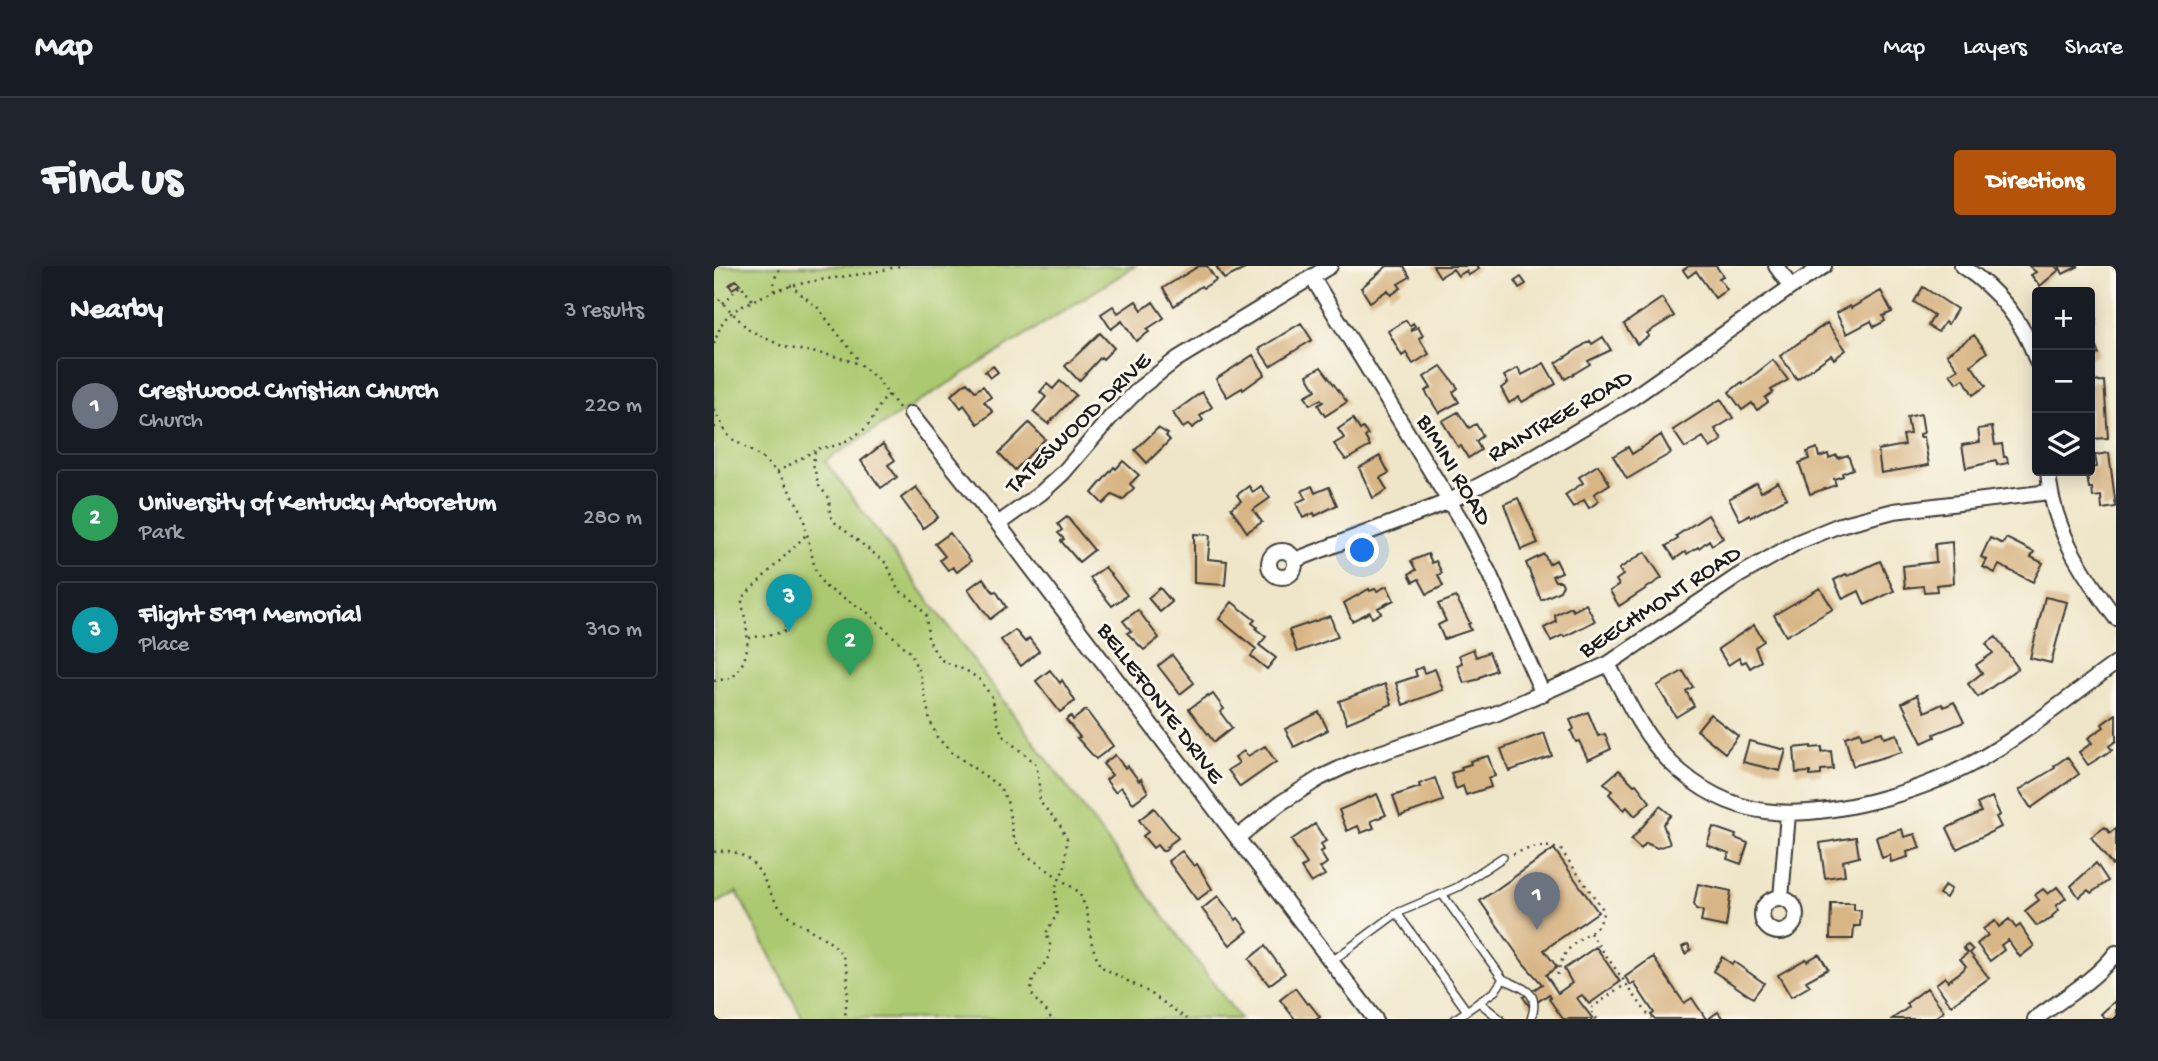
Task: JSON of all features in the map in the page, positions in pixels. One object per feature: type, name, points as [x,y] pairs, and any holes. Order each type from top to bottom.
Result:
[{"type":"street","name":"TATESWOOD DRIVE","points":[[998,524],[1041,493],[1063,473],[1110,418],[1141,387],[1177,359],[1330,266]]},
{"type":"street","points":[[1776,266],[1791,287]]},
{"type":"street","name":"RAINTREE ROAD","points":[[1294,560],[1450,501],[1535,456],[1628,401],[1824,266]]},
{"type":"street","points":[[1962,266],[1984,282],[2014,315],[2034,350]]},
{"type":"street","name":"BIMINI ROAD","points":[[1312,277],[1478,550],[1543,694]]},
{"type":"street","name":"BELLEFONTE DRIVE","points":[[911,414],[1375,1019]]},
{"type":"street","points":[[2048,476],[2049,492],[2057,521],[2076,560],[2110,601],[2116,618]]},
{"type":"street","name":"BEECHMONT ROAD","points":[[1237,838],[1279,804],[1320,778],[1356,761],[1495,714],[1608,664],[1773,555],[1840,525],[1925,506],[2049,492]]},
{"type":"street","points":[[1608,664],[1647,734],[1682,773],[1720,797],[1745,807],[1788,814],[1841,809],[1897,795],[1952,774],[2012,738],[2116,663]]},
{"type":"street","points":[[1781,898],[1788,814]]},
{"type":"street","points":[[2035,1019],[2074,991],[2116,953]]},
{"type":"lane","points":[[1331,962],[1397,913],[1458,887],[1503,857]]},
{"type":"lane","points":[[1443,894],[1503,979],[1518,985],[1532,997],[1535,1009],[1531,1019]]},
{"type":"lane","points":[[1397,913],[1467,1011]]},
{"type":"lane","points":[[1455,1019],[1495,991],[1503,979]]},
{"type":"lane","points":[[1479,1002],[1500,1019]]},
{"type":"path","points":[[774,291],[774,280],[781,266]]},
{"type":"path","points":[[714,344],[723,321],[752,300],[790,285],[900,266]]},
{"type":"path","points":[[723,303],[741,285],[752,300]]},
{"type":"path","points":[[790,285],[818,308],[859,359],[860,364]]},
{"type":"path","points":[[714,294],[749,330],[784,347],[834,356],[860,364],[877,379],[905,415],[911,414]]},
{"type":"path","points":[[777,472],[820,447],[835,446],[862,431],[870,423],[878,406],[889,395]]},
{"type":"path","points":[[714,410],[722,428],[737,444],[762,458],[777,472],[796,500],[815,569],[824,586],[867,612],[911,652],[921,677],[930,720],[937,737],[950,751],[1000,787],[1007,801],[1018,846],[1030,859],[1079,892],[1100,967],[1150,993],[1187,1019]]},
{"type":"path","points":[[714,427],[722,428]]},
{"type":"path","points":[[814,452],[813,464],[819,486],[829,498],[833,521],[884,561],[891,571],[896,587],[924,611],[928,638],[936,654],[943,661],[979,679],[992,697],[1000,731],[1006,740],[1035,763],[1040,802],[1067,836],[1065,866],[1055,889],[1057,914],[1046,933],[1050,952],[1031,986],[1033,997],[1046,1008],[1051,1019]]},
{"type":"path","points":[[714,681],[732,678],[747,652],[749,638],[743,597],[807,533]]},
{"type":"path","points":[[749,638],[784,632],[783,627],[790,626],[784,593]]},
{"type":"path","points":[[1503,857],[1540,846],[1553,846],[1561,850],[1602,908],[1601,921],[1569,948],[1557,977]]},
{"type":"path","points":[[714,852],[729,851],[747,859],[758,868],[780,908],[801,925],[830,942],[841,954],[847,972],[845,1019]]},
{"type":"path","points":[[1590,933],[1649,1018]]},
{"type":"path","points":[[1597,1019],[1590,1009],[1626,984]]},
{"type":"green space","points":[[714,266],[1135,266],[825,461],[1240,1019],[803,1019],[737,892],[714,905]]},
{"type":"building","points":[[1199,266],[1207,266],[1216,280],[1203,288],[1201,286],[1174,306],[1163,288]]},
{"type":"building","points":[[1216,266],[1251,266],[1224,279]]},
{"type":"building","points":[[1387,266],[1404,266],[1410,277],[1398,284],[1401,288],[1391,295],[1388,290],[1370,302],[1361,288]]},
{"type":"building","points":[[1433,266],[1477,266],[1479,269],[1469,275],[1466,271],[1458,276],[1453,269],[1440,277]]},
{"type":"building","points":[[1689,266],[1716,266],[1723,276],[1719,278],[1727,289],[1715,298],[1696,271],[1688,277],[1683,270]]},
{"type":"building","points":[[2029,266],[2055,266],[2059,270],[2040,286],[2031,275],[2036,272]]},
{"type":"building","points":[[2059,266],[2079,266],[2063,274]]},
{"type":"building","points":[[1521,277],[1526,284],[1519,288],[1515,281]]},
{"type":"building","points":[[736,280],[740,284],[732,289],[729,285]]},
{"type":"building","points":[[1923,287],[1957,309],[1948,324],[1945,322],[1938,332],[1928,326],[1934,315],[1914,302]]},
{"type":"building","points":[[1881,291],[1892,312],[1883,316],[1885,321],[1874,327],[1871,321],[1847,334],[1836,313]]},
{"type":"building","points":[[1662,298],[1674,316],[1647,333],[1649,336],[1637,344],[1624,324]]},
{"type":"building","points":[[1136,301],[1142,310],[1153,302],[1164,318],[1147,329],[1149,332],[1136,341],[1122,321],[1111,329],[1101,314],[1113,306],[1118,313]]},
{"type":"building","points":[[1406,320],[1410,326],[1413,323],[1415,326],[1412,331],[1418,327],[1423,336],[1419,338],[1429,354],[1413,364],[1406,353],[1402,356],[1388,331]]},
{"type":"building","points":[[1301,323],[1312,340],[1270,366],[1259,349]]},
{"type":"building","points":[[1827,323],[1846,350],[1834,359],[1831,355],[1797,379],[1780,356]]},
{"type":"building","points":[[1100,333],[1114,348],[1103,359],[1101,357],[1079,381],[1065,366]]},
{"type":"building","points":[[1974,335],[1987,352],[1971,365],[1986,386],[1973,395],[1964,379],[1957,383],[1950,374],[1958,369],[1947,354]]},
{"type":"building","points":[[1603,337],[1611,350],[1588,361],[1590,364],[1565,379],[1556,363],[1590,341],[1592,344]]},
{"type":"building","points":[[1253,355],[1265,374],[1243,390],[1242,388],[1227,397],[1216,379]]},
{"type":"building","points":[[1773,360],[1788,380],[1771,390],[1773,392],[1765,398],[1768,402],[1757,410],[1752,403],[1742,410],[1729,392]]},
{"type":"building","points":[[1544,363],[1556,384],[1522,402],[1519,397],[1509,403],[1501,388],[1508,383],[1504,376],[1518,368],[1522,375]]},
{"type":"building","points":[[993,366],[998,372],[990,378],[985,372]]},
{"type":"building","points":[[1441,366],[1458,388],[1453,392],[1459,402],[1439,413],[1425,391],[1431,388],[1424,377]]},
{"type":"building","points":[[1321,367],[1347,402],[1325,416],[1318,405],[1323,402],[1321,399],[1310,405],[1305,396],[1316,390],[1307,375]]},
{"type":"building","points":[[1060,381],[1076,395],[1048,424],[1033,412],[1046,397],[1040,392],[1047,384],[1053,389]]},
{"type":"building","points":[[2104,381],[2108,438],[2095,439],[2095,382]]},
{"type":"building","points":[[967,382],[975,391],[983,386],[991,397],[984,402],[993,412],[978,424],[964,405],[961,408],[951,395]]},
{"type":"building","points":[[1202,392],[1212,407],[1200,416],[1203,420],[1192,428],[1189,424],[1183,428],[1173,413]]},
{"type":"building","points":[[1721,399],[1733,418],[1715,429],[1722,440],[1710,448],[1703,437],[1685,448],[1673,430]]},
{"type":"building","points":[[1458,412],[1469,428],[1476,424],[1483,436],[1476,441],[1481,450],[1468,458],[1442,421]]},
{"type":"building","points":[[1921,414],[1924,433],[1920,434],[1920,437],[1924,437],[1929,465],[1881,473],[1878,450],[1905,445],[1903,435],[1910,434],[1907,417]]},
{"type":"building","points":[[1353,419],[1360,430],[1363,428],[1368,435],[1365,437],[1370,446],[1346,460],[1334,444],[1344,438],[1338,429]]},
{"type":"building","points":[[1029,423],[1045,439],[1015,470],[999,453]]},
{"type":"building","points":[[1992,427],[1995,445],[2002,444],[2008,463],[1997,465],[1996,461],[1966,468],[1962,445],[1980,442],[1978,429]]},
{"type":"building","points":[[1158,428],[1168,434],[1166,436],[1170,440],[1147,463],[1135,450]]},
{"type":"building","points":[[1661,435],[1671,453],[1627,479],[1613,456],[1628,447],[1632,454]]},
{"type":"building","points":[[883,444],[895,460],[888,465],[897,477],[881,488],[861,461]]},
{"type":"building","points":[[1817,448],[1819,457],[1828,454],[1829,458],[1848,455],[1853,469],[1834,479],[1836,485],[1810,494],[1799,463],[1809,459],[1807,452]]},
{"type":"building","points":[[2109,453],[2116,507],[2102,509],[2101,496],[2093,497],[2092,488],[2089,488],[2087,476],[2095,476],[2097,467],[2095,455]]},
{"type":"building","points":[[1380,456],[1389,473],[1380,478],[1387,490],[1373,498],[1359,468]]},
{"type":"building","points":[[1123,461],[1139,475],[1130,484],[1134,488],[1123,500],[1112,495],[1103,504],[1092,493],[1114,467],[1116,469]]},
{"type":"building","points":[[1598,465],[1610,484],[1594,494],[1599,501],[1589,508],[1584,500],[1573,507],[1565,495],[1583,483],[1579,477]]},
{"type":"building","points":[[1778,482],[1787,498],[1740,520],[1729,499],[1757,483],[1761,492]]},
{"type":"building","points":[[1249,486],[1253,492],[1261,486],[1270,498],[1253,510],[1262,522],[1247,532],[1231,508],[1241,501],[1237,495]]},
{"type":"building","points":[[1312,486],[1315,493],[1329,487],[1337,505],[1315,516],[1314,513],[1303,518],[1296,503],[1306,498],[1302,491]]},
{"type":"building","points":[[916,487],[938,517],[923,528],[901,498]]},
{"type":"building","points":[[1518,498],[1538,543],[1521,550],[1504,504]]},
{"type":"building","points":[[1708,515],[1723,538],[1712,545],[1709,540],[1699,548],[1687,554],[1685,552],[1675,559],[1666,546],[1678,539],[1676,536]]},
{"type":"building","points":[[1067,517],[1094,550],[1079,562],[1061,541],[1064,539],[1058,533],[1062,530],[1058,524]]},
{"type":"building","points":[[950,533],[971,561],[957,572],[953,567],[948,570],[940,560],[945,556],[935,544]]},
{"type":"building","points":[[1194,534],[1210,535],[1208,559],[1227,561],[1225,585],[1194,583]]},
{"type":"building","points":[[1990,538],[2003,544],[2006,538],[2034,552],[2031,557],[2043,563],[2033,582],[1999,565],[1995,573],[1983,567],[1987,560],[1981,557]]},
{"type":"building","points":[[1952,542],[1954,583],[1936,585],[1937,591],[1924,592],[1923,586],[1905,588],[1903,566],[1936,562],[1935,544]]},
{"type":"building","points":[[1645,552],[1662,578],[1619,606],[1610,591],[1619,585],[1616,580],[1623,575],[1619,569]]},
{"type":"building","points":[[1428,554],[1432,563],[1436,561],[1442,573],[1438,575],[1443,586],[1427,594],[1419,579],[1413,582],[1409,574],[1416,570],[1411,561]]},
{"type":"building","points":[[1544,554],[1549,564],[1556,560],[1562,572],[1552,576],[1563,585],[1560,591],[1541,600],[1526,563]]},
{"type":"building","points":[[1880,561],[1894,591],[1865,605],[1859,591],[1843,599],[1834,580]]},
{"type":"building","points":[[1105,567],[1127,595],[1112,606],[1090,578]]},
{"type":"building","points":[[983,578],[993,592],[996,591],[1006,607],[990,619],[968,589]]},
{"type":"building","points":[[1387,586],[1394,600],[1378,608],[1381,613],[1372,618],[1370,612],[1352,621],[1344,603],[1369,589],[1377,591]]},
{"type":"building","points":[[1160,588],[1172,602],[1160,612],[1148,598]]},
{"type":"building","points":[[1820,588],[1833,609],[1786,636],[1774,615]]},
{"type":"building","points":[[1456,597],[1471,630],[1444,639],[1438,625],[1446,621],[1438,604]]},
{"type":"building","points":[[2045,597],[2067,602],[2051,663],[2030,658]]},
{"type":"building","points":[[1232,602],[1255,620],[1252,623],[1266,637],[1259,645],[1276,658],[1267,669],[1251,656],[1256,649],[1219,619]]},
{"type":"building","points":[[1586,604],[1595,621],[1551,641],[1544,628],[1556,622],[1555,615],[1571,607],[1573,611]]},
{"type":"building","points":[[1138,610],[1159,638],[1144,650],[1127,633],[1131,631],[1123,621]]},
{"type":"building","points":[[1330,616],[1338,637],[1297,652],[1289,630]]},
{"type":"building","points":[[1754,625],[1764,641],[1755,647],[1761,661],[1750,668],[1746,661],[1742,663],[1739,658],[1728,665],[1718,649]]},
{"type":"building","points":[[1015,630],[1025,642],[1029,638],[1039,651],[1021,666],[1001,640]]},
{"type":"building","points":[[1996,637],[2018,668],[1978,697],[1968,684],[1982,673],[1976,665],[1993,653],[1986,644]]},
{"type":"building","points":[[1473,649],[1476,657],[1489,652],[1496,670],[1480,679],[1464,683],[1457,665],[1462,663],[1459,655]]},
{"type":"building","points":[[1172,655],[1194,683],[1180,694],[1158,666]]},
{"type":"building","points":[[1422,667],[1424,673],[1435,669],[1443,690],[1403,705],[1396,683],[1417,676],[1415,670]]},
{"type":"building","points":[[1050,670],[1060,683],[1062,680],[1075,701],[1060,712],[1036,681]]},
{"type":"building","points":[[1683,671],[1693,687],[1686,691],[1694,706],[1676,717],[1657,686]]},
{"type":"building","points":[[1385,684],[1392,704],[1347,723],[1339,701]]},
{"type":"building","points":[[1213,694],[1224,709],[1220,712],[1232,728],[1214,742],[1189,709]]},
{"type":"building","points":[[1917,695],[1925,712],[1954,702],[1964,722],[1934,734],[1935,737],[1922,743],[1902,703]]},
{"type":"building","points":[[1086,710],[1113,746],[1096,759],[1077,738],[1080,737],[1066,720],[1071,716],[1073,720]]},
{"type":"building","points":[[1319,712],[1328,730],[1294,747],[1285,729]]},
{"type":"building","points":[[1588,712],[1598,736],[1605,734],[1611,749],[1588,760],[1571,731],[1574,729],[1570,720]]},
{"type":"building","points":[[1710,714],[1738,736],[1725,753],[1697,730]]},
{"type":"building","points":[[2116,714],[2116,741],[2109,746],[2112,750],[2088,765],[2079,752],[2092,743],[2088,738]]},
{"type":"building","points":[[1860,732],[1862,738],[1882,732],[1884,738],[1897,734],[1902,752],[1853,766],[1845,737]]},
{"type":"building","points":[[1544,733],[1552,756],[1509,771],[1501,749]]},
{"type":"building","points":[[1749,741],[1786,750],[1780,771],[1743,762]]},
{"type":"building","points":[[1265,746],[1276,762],[1240,787],[1228,770],[1239,763],[1235,757],[1244,751],[1248,756]]},
{"type":"building","points":[[1822,747],[1822,752],[1831,751],[1833,769],[1821,770],[1821,775],[1810,776],[1810,772],[1796,773],[1794,748]]},
{"type":"building","points":[[1115,755],[1139,781],[1141,779],[1148,792],[1133,803],[1121,787],[1115,792],[1106,780],[1112,775],[1103,764]]},
{"type":"building","points":[[1488,756],[1495,776],[1488,778],[1491,787],[1466,795],[1463,786],[1456,789],[1451,773],[1462,770],[1461,767],[1471,764],[1470,761]]},
{"type":"building","points":[[2067,757],[2079,774],[2031,808],[2019,790],[2055,768],[2054,766]]},
{"type":"building","points":[[1619,770],[1636,784],[1650,802],[1635,816],[1627,807],[1624,810],[1609,794],[1612,791],[1604,783]]},
{"type":"building","points":[[1435,778],[1443,801],[1400,816],[1393,796],[1420,787],[1419,784]]},
{"type":"building","points":[[1377,794],[1386,815],[1371,821],[1374,828],[1361,833],[1358,826],[1347,831],[1339,810]]},
{"type":"building","points":[[1992,797],[2000,815],[1996,817],[2001,827],[1957,849],[1947,828],[1981,812],[1977,804]]},
{"type":"building","points":[[1660,806],[1671,815],[1663,824],[1670,844],[1657,848],[1646,843],[1641,849],[1631,840]]},
{"type":"building","points":[[1154,808],[1178,838],[1166,847],[1168,848],[1165,851],[1157,845],[1153,848],[1143,836],[1148,832],[1139,820]]},
{"type":"building","points":[[1315,824],[1326,841],[1321,844],[1324,850],[1320,852],[1327,863],[1320,868],[1325,875],[1311,883],[1301,868],[1307,864],[1291,840]]},
{"type":"building","points":[[1713,827],[1736,835],[1735,838],[1748,843],[1741,864],[1727,859],[1729,853],[1707,845]]},
{"type":"building","points":[[2105,827],[2110,833],[2116,828],[2116,863],[2112,865],[2091,837]]},
{"type":"building","points":[[1902,829],[1904,837],[1915,834],[1920,848],[1907,852],[1908,857],[1891,862],[1890,855],[1882,858],[1876,837]]},
{"type":"building","points":[[1856,837],[1859,857],[1843,861],[1845,875],[1825,878],[1820,843]]},
{"type":"building","points":[[1554,849],[1598,912],[1544,950],[1557,967],[1546,975],[1558,993],[1572,983],[1564,969],[1596,947],[1620,982],[1589,1004],[1582,995],[1577,998],[1593,1019],[1563,1019],[1549,999],[1549,994],[1530,1007],[1523,997],[1542,984],[1524,964],[1480,901]]},
{"type":"building","points":[[1182,851],[1194,866],[1197,864],[1212,889],[1197,900],[1168,861]]},
{"type":"building","points":[[2096,863],[2108,881],[2091,893],[2088,890],[2079,897],[2071,886]]},
{"type":"building","points":[[1698,884],[1731,891],[1726,927],[1701,922],[1703,911],[1696,909],[1694,904]]},
{"type":"building","points":[[1945,885],[1951,889],[1946,898],[1939,894]]},
{"type":"building","points":[[2057,887],[2066,898],[2056,906],[2059,910],[2053,918],[2037,926],[2025,911],[2039,900],[2035,895],[2043,889],[2048,894]]},
{"type":"building","points":[[1218,896],[1248,931],[1230,945],[1202,909]]},
{"type":"building","points":[[1831,903],[1854,903],[1854,910],[1861,910],[1860,926],[1854,926],[1853,939],[1830,939]]},
{"type":"building","points":[[2009,919],[2016,928],[2020,925],[2034,946],[2020,957],[2008,940],[2001,945],[2004,950],[1990,961],[1977,944],[1988,935],[1983,929],[1995,921],[1999,927]]},
{"type":"building","points":[[1688,944],[1691,950],[1685,954],[1682,947]]},
{"type":"building","points":[[1968,945],[1973,950],[1970,953],[1989,978],[1951,1005],[1936,984],[1945,977],[1948,981],[1963,970],[1966,966],[1960,959],[1968,953],[1963,948]]},
{"type":"building","points":[[1265,946],[1285,973],[1269,985],[1249,959]]},
{"type":"building","points":[[1819,954],[1828,969],[1806,981],[1810,986],[1791,997],[1778,975]]},
{"type":"building","points":[[1653,957],[1684,1003],[1692,998],[1706,1019],[1655,1019],[1651,1015],[1654,1013],[1634,983],[1631,985],[1625,977]]},
{"type":"building","points":[[1722,957],[1764,983],[1753,998],[1713,971]]},
{"type":"building","points":[[1295,988],[1320,1017],[1295,1019],[1280,1000]]},
{"type":"building","points":[[1927,988],[1944,1011],[1933,1019],[1892,1019],[1909,1007],[1907,1003]]},
{"type":"building","points":[[2116,1000],[2116,1019],[2106,1019],[2101,1014]]},
{"type":"building","points":[[1718,1012],[1723,1019],[1708,1019]]},
{"type":"place","name":"Flight 5191 Memorial","points":[[789,632]]},
{"type":"place","name":"University of Kentucky Arboretum","points":[[850,676]]},
{"type":"place","name":"Crestwood Christian Church","points":[[1537,930]]}]
